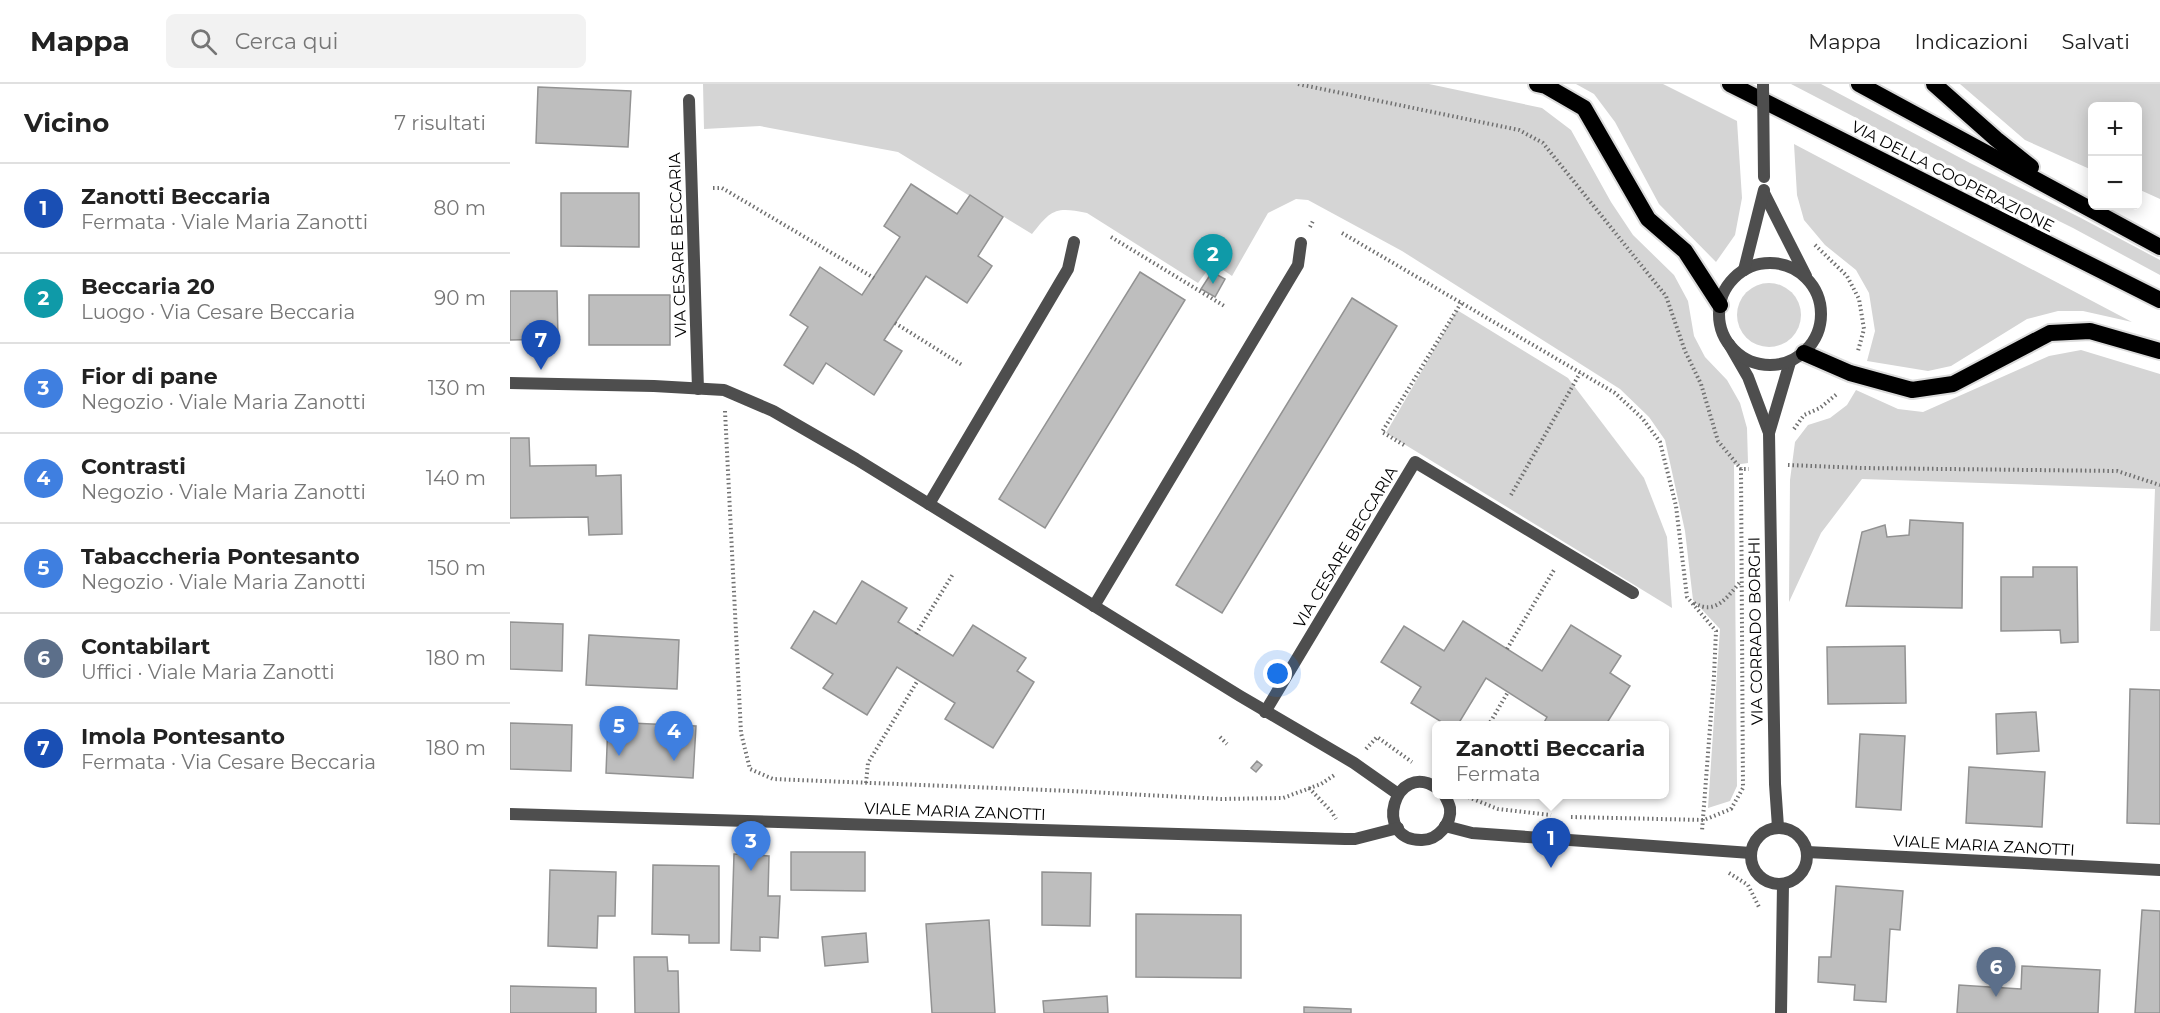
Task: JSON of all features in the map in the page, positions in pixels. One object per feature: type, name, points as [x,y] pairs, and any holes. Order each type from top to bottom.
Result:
[{"type":"highway","points":[[1537,84],[1546,86],[1584,108],[1648,219],[1685,251],[1720,305]]},
{"type":"highway","name":"VIA DELLA COOPERAZIONE","points":[[1730,84],[2160,300]]},
{"type":"highway","name":"VIA DELLA COOPERAZIONE","points":[[1859,84],[2160,247]]},
{"type":"highway","points":[[1934,84],[1996,139],[2067,195]]},
{"type":"highway","points":[[1797,357],[1912,390],[1953,384],[2050,333],[2090,332],[2160,351]]},
{"type":"street","points":[[1744,270],[1764,193],[1763,84]]},
{"type":"street","name":"VIA CESARE BECCARIA","points":[[689,100],[698,389]]},
{"type":"street","points":[[1764,193],[1817,294],[1821,309],[1820,326],[1814,341],[1797,357],[1774,366],[1757,364],[1741,356],[1729,344],[1722,332],[1719,319],[1724,291],[1732,279],[1744,270],[1760,264],[1778,264],[1794,269],[1808,280]]},
{"type":"street","points":[[929,504],[1068,269],[1074,242]]},
{"type":"street","points":[[1094,606],[1299,265],[1301,243]]},
{"type":"street","name":"VIA CORRADO BORGHI","points":[[1729,344],[1748,377],[1769,434],[1775,784],[1778,828]]},
{"type":"street","name":"VIA CORRADO BORGHI","points":[[1769,434],[1797,357]]},
{"type":"street","points":[[510,383],[724,390],[773,411],[856,459],[1265,712],[1353,763],[1398,794]]},
{"type":"street","name":"VIA CESARE BECCARIA","points":[[1265,712],[1415,462],[1633,593]]},
{"type":"street","points":[[1432,785],[1421,782],[1403,788],[1398,794],[1393,806],[1393,817],[1403,834],[1425,840],[1440,833],[1445,826],[1450,808],[1446,799]]},
{"type":"street","name":"VIALE MARIA ZANOTTI","points":[[510,814],[1345,839],[1354,839],[1398,828]]},
{"type":"street","points":[[1445,826],[1472,833],[1751,853]]},
{"type":"street","points":[[1778,828],[1792,831],[1800,837],[1807,852],[1806,865],[1798,877],[1783,884],[1762,879],[1752,863],[1751,853],[1760,835],[1778,828]]},
{"type":"street","name":"VIALE MARIA ZANOTTI","points":[[1807,852],[2160,870]]},
{"type":"street","points":[[1781,1013],[1783,884]]},
{"type":"path","points":[[1298,84],[1519,130],[1543,143],[1666,296],[1685,351],[1701,384],[1718,441],[1740,469]]},
{"type":"path","points":[[722,188],[874,278]]},
{"type":"path","points":[[1342,233],[1615,393],[1642,418],[1660,442],[1676,506],[1687,597],[1716,631],[1704,820]]},
{"type":"path","points":[[1111,237],[1226,307]]},
{"type":"path","points":[[1382,432],[1461,303]]},
{"type":"path","points":[[896,323],[962,365]]},
{"type":"path","points":[[1501,514],[1580,373]]},
{"type":"path","points":[[724,390],[741,733],[750,769],[773,779],[1221,800],[1283,798],[1321,784],[1353,763],[1377,737],[1420,768]]},
{"type":"path","points":[[1785,465],[2117,471],[2160,484]]},
{"type":"path","points":[[1507,649],[1565,552]]},
{"type":"path","points":[[916,634],[953,574]]},
{"type":"path","points":[[1687,597],[1702,607],[1713,608],[1726,599],[1741,580]]},
{"type":"path","points":[[866,783],[868,763],[918,680]]},
{"type":"path","points":[[1491,721],[1508,692]]},
{"type":"path","points":[[1220,737],[1227,744]]},
{"type":"path","points":[[1309,788],[1331,811],[1341,827]]},
{"type":"path","points":[[1472,799],[1498,809],[1561,817],[1704,820],[1731,809],[1743,788]]},
{"type":"shaded area","points":[[703,84],[1429,84],[1542,108],[1571,130],[1611,202],[1633,235],[1674,275],[1688,301],[1694,336],[1705,357],[1727,380],[1740,403],[1747,428],[1748,463],[1734,465],[1737,786],[1730,801],[1708,808],[1720,629],[1693,600],[1685,531],[1665,440],[1649,417],[1620,389],[1402,251],[1308,200],[1296,199],[1268,213],[1232,276],[1213,263],[1198,283],[1087,213],[1068,210],[1055,212],[1049,215],[1032,234],[898,152],[760,126],[704,129]]},
{"type":"shaded area","points":[[1576,84],[1663,84],[1737,121],[1742,198],[1735,235],[1716,262],[1659,204],[1615,122],[1594,94]]},
{"type":"shaded area","points":[[1791,84],[1821,84],[1970,163],[2079,217],[2160,260],[2160,275],[2073,228]]},
{"type":"shaded area","points":[[1960,84],[2160,84],[2160,199],[2142,191],[2142,102],[2088,102],[2088,168],[2025,140]]},
{"type":"shaded area","points":[[1794,144],[2132,322],[2083,311],[2058,311],[2027,319],[1951,366],[1928,371],[1867,361],[1875,331],[1869,293],[1856,270],[1825,245],[1804,220],[1797,195]]},
{"type":"shaded area","points":[[1769,283],[1781,285],[1792,292],[1799,303],[1801,315],[1799,327],[1792,338],[1781,345],[1769,347],[1757,345],[1746,338],[1739,327],[1737,315],[1739,303],[1746,292],[1757,285]]},
{"type":"shaded area","points":[[1457,310],[1568,378],[1644,478],[1667,537],[1672,608],[1386,433]]},
{"type":"shaded area","points":[[2081,350],[2160,374],[2160,631],[2150,631],[2155,489],[1862,479],[1821,533],[1789,602],[1790,480],[1795,442],[1808,425],[1830,418],[1847,405],[1856,390],[1898,409],[1923,412],[2049,356]]},
{"type":"building","points":[[538,87],[631,91],[628,147],[536,143]]},
{"type":"building","points":[[911,184],[957,214],[970,195],[1003,217],[978,256],[992,266],[967,303],[926,276],[884,340],[902,351],[874,395],[826,363],[813,384],[784,365],[808,327],[790,315],[820,267],[862,295],[900,237],[884,226]]},
{"type":"building","points":[[561,193],[639,193],[639,247],[561,246]]},
{"type":"building","points":[[1140,272],[1185,300],[1045,528],[999,499]]},
{"type":"building","points":[[1212,272],[1225,279],[1215,297],[1201,289]]},
{"type":"building","points":[[510,291],[557,291],[558,339],[510,340]]},
{"type":"building","points":[[589,295],[670,295],[670,345],[589,345]]},
{"type":"building","points":[[1352,298],[1397,326],[1222,613],[1176,585]]},
{"type":"building","points":[[510,438],[529,438],[530,466],[596,465],[596,476],[621,475],[622,534],[589,535],[588,517],[510,518]]},
{"type":"building","points":[[1910,520],[1963,523],[1962,608],[1846,606],[1862,532],[1885,525],[1887,537],[1909,535]]},
{"type":"building","points":[[2033,567],[2077,567],[2078,642],[2061,643],[2060,630],[2001,631],[2001,577],[2033,577]]},
{"type":"building","points":[[862,581],[907,608],[898,622],[953,656],[973,625],[1026,658],[1017,671],[1034,682],[993,748],[945,719],[955,703],[897,667],[867,715],[823,688],[833,674],[791,648],[814,611],[836,624]]},
{"type":"building","points":[[1463,621],[1542,671],[1571,625],[1621,656],[1610,673],[1630,686],[1608,721],[1545,721],[1547,717],[1486,678],[1460,721],[1440,721],[1411,703],[1421,687],[1381,662],[1404,626],[1444,651]]},
{"type":"building","points":[[510,622],[563,624],[562,671],[510,669]]},
{"type":"building","points":[[589,635],[679,640],[677,689],[586,685]]},
{"type":"building","points":[[1905,646],[1906,703],[1828,704],[1827,647]]},
{"type":"building","points":[[2130,689],[2160,690],[2160,824],[2127,823]]},
{"type":"building","points":[[2036,712],[2039,751],[1997,754],[1996,714]]},
{"type":"building","points":[[608,722],[696,726],[693,778],[606,773]]},
{"type":"building","points":[[510,723],[572,725],[571,771],[510,769]]},
{"type":"building","points":[[1860,734],[1905,736],[1901,810],[1856,807]]},
{"type":"building","points":[[1257,761],[1262,765],[1256,772],[1251,768]]},
{"type":"building","points":[[1969,767],[2045,772],[2042,827],[1966,823]]},
{"type":"building","points":[[791,852],[865,852],[865,891],[791,890]]},
{"type":"building","points":[[734,854],[769,856],[768,896],[780,896],[778,938],[760,937],[760,951],[731,950]]},
{"type":"building","points":[[653,865],[719,866],[719,943],[689,943],[689,935],[652,934]]},
{"type":"building","points":[[550,870],[616,872],[615,916],[598,916],[597,948],[548,946]]},
{"type":"building","points":[[1042,872],[1091,873],[1090,926],[1042,925]]},
{"type":"building","points":[[1836,886],[1903,891],[1900,930],[1890,929],[1886,1002],[1854,1000],[1855,985],[1818,982],[1819,957],[1831,957]]},
{"type":"building","points":[[2142,910],[2160,911],[2160,1013],[2135,1013]]},
{"type":"building","points":[[1136,914],[1241,915],[1241,978],[1136,977]]},
{"type":"building","points":[[989,920],[995,1013],[932,1013],[926,924]]},
{"type":"building","points":[[866,933],[868,962],[825,966],[822,937]]},
{"type":"building","points":[[634,957],[667,957],[668,971],[678,971],[679,1013],[635,1013]]},
{"type":"building","points":[[2022,966],[2100,970],[2098,1013],[1957,1013],[1959,985],[2021,989]]},
{"type":"building","points":[[510,986],[596,988],[596,1013],[510,1013]]},
{"type":"building","points":[[1107,996],[1108,1013],[1044,1013],[1043,1001]]},
{"type":"building","points":[[1304,1007],[1351,1009],[1351,1013],[1304,1013]]},
{"type":"place","name":"Beccaria 20","points":[[1213,284]]},
{"type":"place","name":"Imola Pontesanto","points":[[541,370]]},
{"type":"place","name":"Tabaccheria Pontesanto","points":[[619,756]]},
{"type":"place","name":"Contrasti","points":[[674,761]]},
{"type":"place","name":"Zanotti Beccaria","points":[[1551,868]]},
{"type":"place","name":"Fior di pane","points":[[751,871]]},
{"type":"place","name":"Contabilart","points":[[1996,997]]}]
